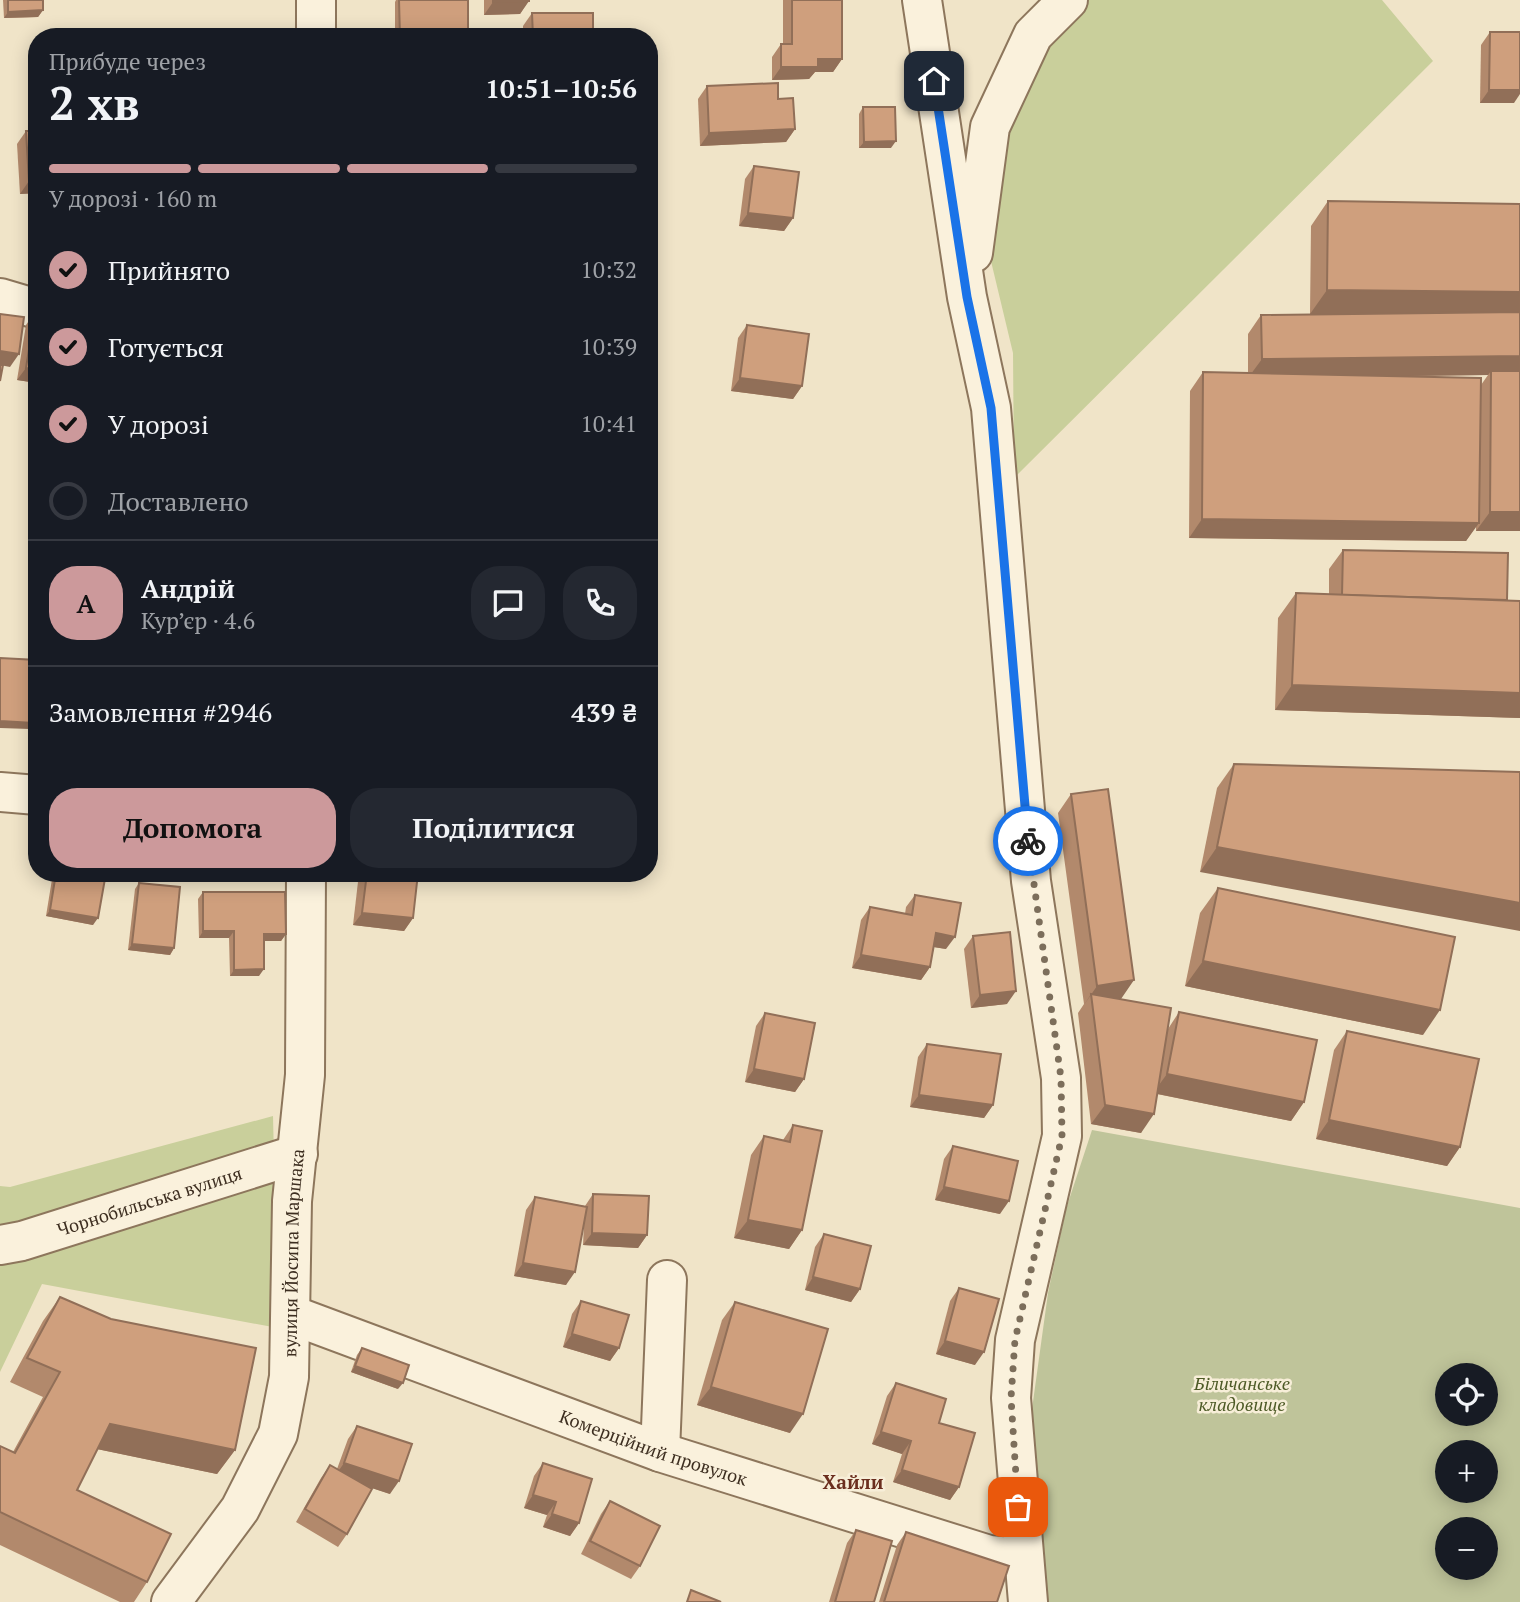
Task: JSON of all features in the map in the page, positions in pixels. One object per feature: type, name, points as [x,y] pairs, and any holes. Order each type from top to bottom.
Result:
[{"type":"street","points":[[316,0],[316,28]]},
{"type":"street","points":[[922,0],[967,297],[991,408],[1031,881],[1061,1078],[1062,1136],[1015,1340],[1011,1398],[1022,1558],[1028,1602]]},
{"type":"street","points":[[967,297],[990,127],[1033,35],[1068,0]]},
{"type":"street","points":[[0,298],[28,306]]},
{"type":"street","points":[[0,792],[28,794]]},
{"type":"street","name":"вулиця Йосипа Маршака","points":[[171,1602],[240,1509],[278,1434],[289,1377],[292,1201],[305,1075],[306,882]]},
{"type":"street","name":"Чорнобильська вулиця","points":[[0,1245],[22,1241],[298,1154]]},
{"type":"street","points":[[660,1452],[667,1280]]},
{"type":"street","name":"Комерційний провулок","points":[[292,1315],[660,1452],[989,1555],[1022,1558]]},
{"type":"green space","points":[[1089,0],[1382,0],[1433,61],[1014,478],[1013,353],[990,257],[1006,131],[1048,42]]},
{"type":"green space","points":[[273,1116],[278,1328],[42,1284],[0,1372],[0,1186],[10,1187]]},
{"type":"green space","name":"Біличанське кладовище","points":[[1092,1130],[1520,1208],[1520,1602],[1048,1602],[1032,1409],[1048,1293],[1066,1209]]},
{"type":"building","points":[[8,0],[43,0],[43,10],[8,12]]},
{"type":"building","points":[[399,0],[468,0],[468,28],[400,28]]},
{"type":"building","points":[[529,0],[529,1],[493,2]]},
{"type":"building","points":[[792,0],[842,0],[842,59],[818,59],[818,67],[781,67],[781,44],[792,44]]},
{"type":"building","points":[[532,13],[593,13],[593,28],[533,28]]},
{"type":"building","points":[[1490,32],[1520,32],[1520,90],[1489,90]]},
{"type":"building","points":[[778,83],[778,99],[793,98],[795,129],[709,133],[707,86]]},
{"type":"building","points":[[863,107],[895,107],[896,141],[864,142]]},
{"type":"building","points":[[26,131],[28,131],[28,164]]},
{"type":"building","points":[[754,166],[799,172],[793,218],[748,213]]},
{"type":"building","points":[[1328,201],[1520,204],[1520,292],[1327,290]]},
{"type":"building","points":[[1520,312],[1520,356],[1262,359],[1261,315]]},
{"type":"building","points":[[0,314],[24,317],[19,354],[0,351]]},
{"type":"building","points":[[747,325],[809,334],[802,386],[740,378]]},
{"type":"building","points":[[1491,371],[1520,371],[1520,512],[1490,512]]},
{"type":"building","points":[[1203,372],[1481,378],[1479,523],[1202,519]]},
{"type":"building","points":[[1343,550],[1508,553],[1507,600],[1342,595]]},
{"type":"building","points":[[1296,593],[1520,601],[1520,693],[1292,685]]},
{"type":"building","points":[[0,658],[28,660],[28,723],[0,721]]},
{"type":"building","points":[[1234,764],[1520,772],[1520,903],[1217,847]]},
{"type":"building","points":[[1108,789],[1134,980],[1097,986],[1071,794]]},
{"type":"building","points":[[55,882],[104,882],[98,918],[50,910]]},
{"type":"building","points":[[366,882],[417,882],[413,918],[362,913]]},
{"type":"building","points":[[139,883],[180,887],[174,948],[132,944]]},
{"type":"building","points":[[1218,888],[1455,937],[1440,1010],[1203,961]]},
{"type":"building","points":[[203,892],[285,892],[286,934],[264,934],[264,969],[234,970],[234,931],[203,931]]},
{"type":"building","points":[[915,895],[961,903],[955,937],[936,933],[930,967],[861,955],[870,907],[912,915]]},
{"type":"building","points":[[1010,932],[1016,991],[980,995],[973,936]]},
{"type":"building","points":[[1091,994],[1171,1008],[1154,1114],[1105,1105]]},
{"type":"building","points":[[1179,1012],[1317,1040],[1304,1102],[1167,1074]]},
{"type":"building","points":[[765,1013],[815,1023],[804,1079],[754,1069]]},
{"type":"building","points":[[1347,1031],[1479,1059],[1460,1147],[1329,1120]]},
{"type":"building","points":[[927,1044],[1001,1054],[993,1105],[919,1095]]},
{"type":"building","points":[[793,1125],[822,1131],[802,1230],[748,1220],[764,1136],[790,1142]]},
{"type":"building","points":[[953,1146],[1018,1161],[1009,1201],[944,1187]]},
{"type":"building","points":[[593,1194],[649,1196],[647,1235],[592,1233]]},
{"type":"building","points":[[535,1197],[587,1207],[575,1272],[523,1263]]},
{"type":"building","points":[[824,1234],[871,1246],[860,1289],[813,1277]]},
{"type":"building","points":[[959,1288],[999,1299],[984,1352],[945,1341]]},
{"type":"building","points":[[60,1297],[111,1319],[256,1348],[235,1450],[110,1424],[77,1490],[171,1534],[147,1582],[0,1512],[0,1446],[15,1453],[60,1372],[27,1358]]},
{"type":"building","points":[[581,1301],[629,1315],[619,1348],[572,1334]]},
{"type":"building","points":[[735,1302],[828,1329],[803,1414],[711,1387]]},
{"type":"building","points":[[362,1348],[409,1365],[403,1383],[355,1366]]},
{"type":"building","points":[[896,1383],[946,1399],[939,1423],[975,1433],[959,1487],[902,1470],[911,1441],[881,1432]]},
{"type":"building","points":[[357,1426],[412,1444],[399,1481],[344,1463]]},
{"type":"building","points":[[543,1463],[592,1479],[579,1523],[552,1514],[556,1502],[533,1495]]},
{"type":"building","points":[[330,1465],[372,1489],[347,1534],[305,1509]]},
{"type":"building","points":[[610,1501],[660,1526],[640,1566],[590,1541]]},
{"type":"building","points":[[856,1530],[892,1541],[874,1602],[835,1602]]},
{"type":"building","points":[[906,1532],[1009,1566],[997,1602],[884,1602]]},
{"type":"building","points":[[691,1590],[721,1602],[687,1602]]},
{"type":"way so far","points":[[1018,1507],[1011,1398],[1015,1340],[1056,1172],[1062,1136],[1061,1078],[1031,881],[1028,841]]},
{"type":"district","name":"Хайли","points":[[853,1481]]},
{"type":"route","points":[[934,81],[967,297],[991,408],[1028,841]]}]
